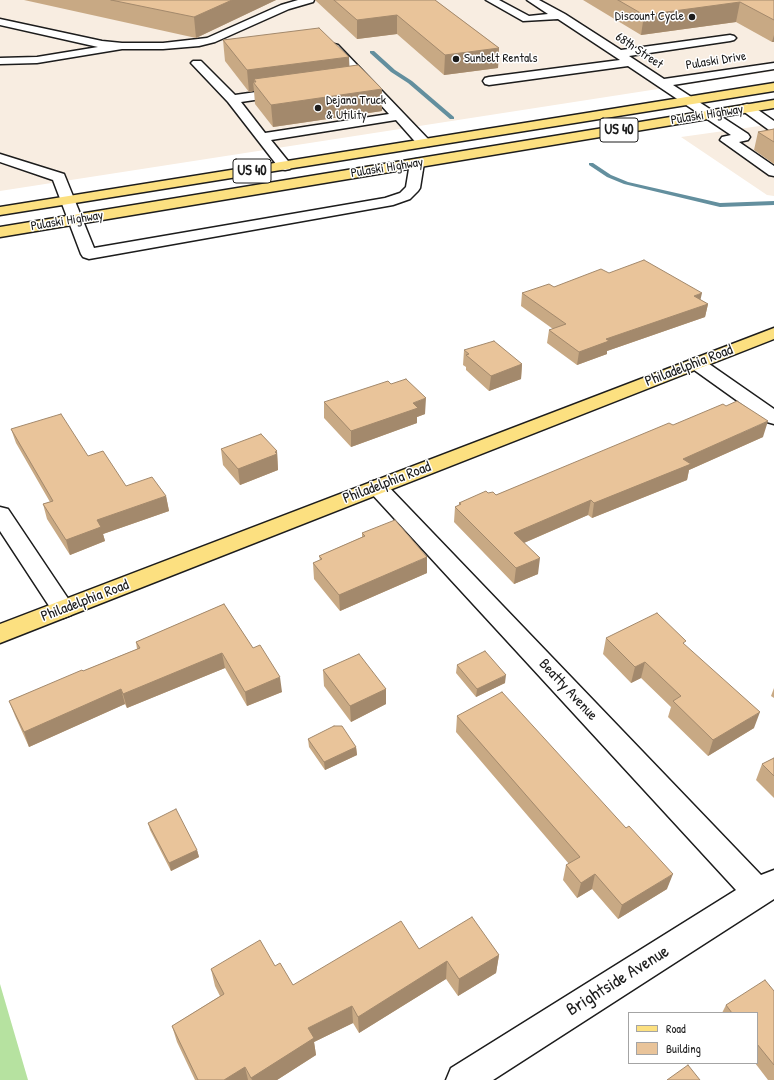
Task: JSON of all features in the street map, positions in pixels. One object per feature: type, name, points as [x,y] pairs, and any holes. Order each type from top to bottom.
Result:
[{"type":"main road","name":"Pulaski Highway","points":[[0,211],[774,87]]},
{"type":"main road","name":"Pulaski Highway","points":[[0,232],[774,104]]},
{"type":"main road","name":"Philadelphia Road","points":[[0,634],[774,333]]},
{"type":"street","points":[[0,22],[102,44],[122,46],[184,45],[211,40],[285,7],[309,0]]},
{"type":"street","points":[[491,0],[527,18],[561,16]]},
{"type":"street","name":"68th Street","points":[[532,0],[561,16],[743,137]]},
{"type":"street","points":[[619,54],[730,38]]},
{"type":"street","points":[[0,61],[37,60],[122,46]]},
{"type":"street","points":[[334,47],[424,143]]},
{"type":"street","points":[[489,81],[631,62]]},
{"type":"street","points":[[197,63],[232,99],[285,166]]},
{"type":"street","name":"Pulaski Drive","points":[[662,83],[774,66]]},
{"type":"street","points":[[350,84],[366,81]]},
{"type":"street","points":[[232,99],[295,91]]},
{"type":"street","points":[[747,108],[774,127]]},
{"type":"street","points":[[262,136],[398,116]]},
{"type":"street","points":[[774,132],[727,140],[774,172]]},
{"type":"street","points":[[0,158],[59,177],[74,219],[90,254],[388,202],[404,196],[413,188],[417,163]]},
{"type":"street","points":[[696,364],[774,418]]},
{"type":"street","name":"Beatty Avenue","points":[[378,487],[766,888]]},
{"type":"street","points":[[0,514],[63,609]]},
{"type":"street","name":"Brightside Avenue","points":[[462,1080],[766,888]]},
{"type":"shaded area","points":[[0,0],[774,0],[774,71],[0,191]]},
{"type":"shaded area","points":[[774,124],[774,196],[767,195],[681,137]]},
{"type":"green space","points":[[0,984],[28,1080],[0,1080]]},
{"type":"building","points":[[111,0],[232,0],[194,17]]},
{"type":"building","points":[[334,0],[435,0],[499,48],[445,55],[397,15],[357,20]]},
{"type":"building","points":[[618,0],[774,0],[774,20],[740,2],[644,15]]},
{"type":"building","points":[[319,28],[349,57],[247,70],[223,40]]},
{"type":"building","points":[[358,65],[382,89],[271,105],[253,82],[256,82],[254,79]]},
{"type":"building","points":[[774,129],[774,142],[758,132]]},
{"type":"building","points":[[644,260],[702,293],[694,296],[708,304],[606,339],[609,341],[579,352],[549,330],[566,324],[522,293],[549,284],[554,287],[601,269],[609,273]]},
{"type":"building","points":[[494,341],[522,364],[491,376],[466,355],[469,354],[464,350]]},
{"type":"building","points":[[406,379],[426,398],[413,403],[418,408],[351,431],[324,402],[388,381],[391,384]]},
{"type":"building","points":[[737,401],[768,421],[683,459],[691,464],[594,503],[591,500],[514,533],[540,558],[516,568],[455,507],[461,504],[459,503],[486,491],[488,493],[493,492],[496,495],[669,423],[673,425],[723,404],[726,406]]},
{"type":"building","points":[[61,414],[88,456],[103,451],[126,486],[152,477],[166,496],[97,520],[101,527],[66,540],[43,504],[53,501],[11,429]]},
{"type":"building","points":[[261,434],[277,451],[275,452],[277,454],[238,469],[221,449]]},
{"type":"building","points":[[395,520],[427,557],[339,595],[313,563],[322,559],[319,556],[365,536],[362,533]]},
{"type":"building","points":[[224,604],[253,648],[260,645],[280,677],[245,692],[222,653],[123,694],[121,689],[24,732],[9,701],[82,670],[83,671],[140,648],[136,642]]},
{"type":"building","points":[[657,613],[686,641],[683,643],[760,712],[713,740],[673,701],[681,696],[645,662],[635,667],[606,638]]},
{"type":"building","points":[[485,651],[506,675],[477,689],[457,665]]},
{"type":"building","points":[[359,654],[386,689],[350,706],[323,670]]},
{"type":"building","points":[[502,692],[626,828],[629,826],[673,874],[622,905],[595,874],[581,883],[566,865],[580,857],[457,716]]},
{"type":"building","points":[[334,726],[342,726],[356,747],[324,762],[308,739]]},
{"type":"building","points":[[774,758],[774,776],[762,764]]},
{"type":"building","points":[[176,809],[197,850],[169,863],[148,823]]},
{"type":"building","points":[[472,917],[499,955],[459,979],[447,961],[358,1017],[352,1006],[308,1028],[314,1038],[251,1078],[245,1067],[224,1080],[198,1080],[172,1026],[224,994],[211,969],[260,940],[275,966],[280,963],[293,985],[401,921],[419,949]]},
{"type":"building","points":[[765,980],[774,991],[774,1065],[758,1045],[758,1012],[731,1012],[726,1005]]},
{"type":"building","points":[[688,1065],[700,1080],[667,1080]]},
{"type":"waterway","points":[[372,52],[393,71],[410,82],[452,118]]},
{"type":"waterway","points":[[591,164],[609,176],[626,183],[720,205],[774,203]]},
{"type":"place","name":"Discount Cycle","points":[[692,17]]},
{"type":"place","name":"Sunbelt Rentals","points":[[456,59]]},
{"type":"place","name":"Dejana Truck & Utility","points":[[318,108]]}]
